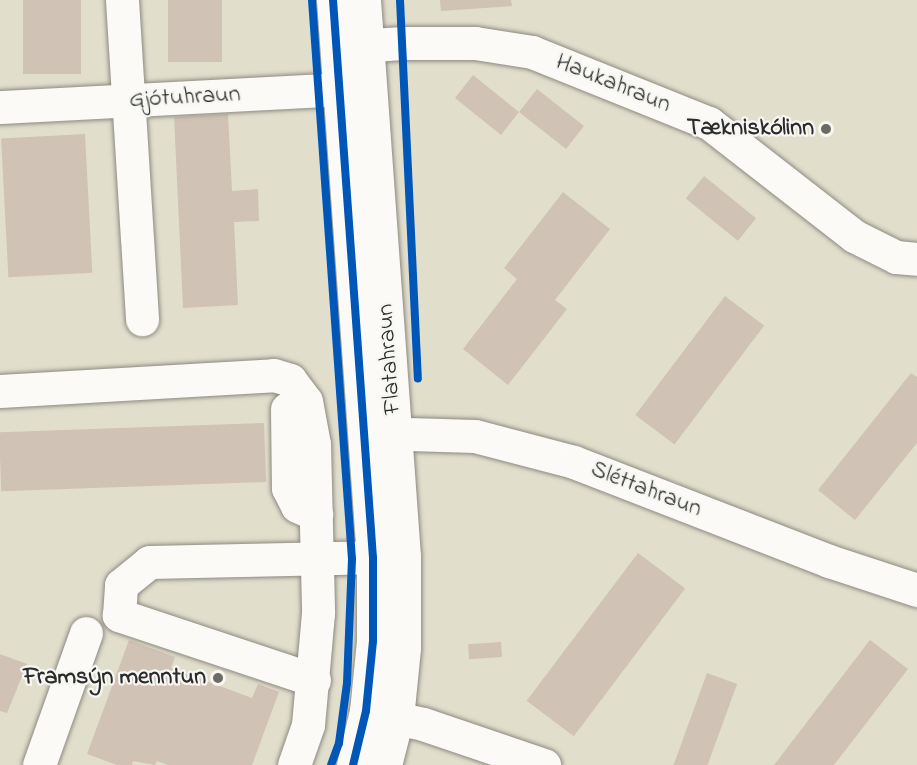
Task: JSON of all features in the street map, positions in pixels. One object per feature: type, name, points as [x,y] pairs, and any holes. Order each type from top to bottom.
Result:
[{"type":"street","points":[[122,0],[126,101],[142,319]]},
{"type":"street","name":"Flatahraun","points":[[333,0],[352,47],[389,557],[373,641],[386,765]]},
{"type":"street","name":"Flatahraun","points":[[352,47],[364,0]]},
{"type":"street","name":"Haukahraun","points":[[352,47],[402,43],[475,43],[532,52],[709,123],[854,236],[896,257],[917,259]]},
{"type":"street","name":"Gjótuhraun","points":[[0,107],[355,88]]},
{"type":"street","points":[[0,391],[274,375],[290,380],[306,400],[314,444],[318,560],[314,680],[308,725],[294,765]]},
{"type":"street","points":[[287,409],[288,488],[297,506],[316,514]]},
{"type":"street","name":"Sléttahraun","points":[[380,434],[475,436],[574,462],[829,561],[917,590]]},
{"type":"street","points":[[314,680],[119,615],[121,585],[149,562],[389,557]]},
{"type":"street","points":[[39,765],[86,633]]},
{"type":"street","points":[[382,715],[496,757],[544,765]]},
{"type":"street","name":"Flatahraun","points":[[353,765],[382,715]]},
{"type":"building","points":[[23,0],[81,0],[81,74],[23,74]]},
{"type":"building","points":[[168,0],[222,0],[222,62],[168,62]]},
{"type":"building","points":[[440,0],[511,0],[512,6],[441,11]]},
{"type":"building","points":[[473,75],[519,112],[501,135],[455,98]]},
{"type":"building","points":[[537,89],[584,126],[566,149],[519,112]]},
{"type":"building","points":[[228,114],[232,191],[258,189],[259,221],[234,222],[238,305],[183,308],[174,117]]},
{"type":"building","points":[[85,134],[92,273],[8,277],[1,138]]},
{"type":"building","points":[[704,176],[756,218],[738,241],[686,199]]},
{"type":"building","points":[[563,192],[610,229],[555,300],[567,309],[508,385],[463,349],[517,279],[504,268]]},
{"type":"building","points":[[725,296],[764,325],[674,444],[635,415]]},
{"type":"building","points":[[911,373],[917,377],[917,443],[855,520],[818,490]]},
{"type":"building","points":[[264,423],[266,482],[1,491],[0,432]]},
{"type":"building","points":[[638,553],[685,589],[574,736],[527,701]]},
{"type":"building","points":[[129,640],[175,657],[171,668],[252,698],[258,684],[279,692],[252,765],[168,765],[157,761],[155,765],[133,761],[132,765],[117,765],[87,754]]},
{"type":"building","points":[[870,640],[908,669],[834,765],[774,765]]},
{"type":"building","points":[[501,642],[502,657],[469,659],[468,644]]},
{"type":"building","points":[[0,654],[27,664],[7,713],[0,711]]},
{"type":"building","points":[[707,673],[737,684],[708,765],[674,765]]},
{"type":"cycle path","points":[[312,0],[352,559],[347,683],[339,743],[331,765]]},
{"type":"cycle path","points":[[333,0],[373,558],[373,641],[366,711],[353,765]]},
{"type":"cycle path","points":[[400,0],[418,379]]},
{"type":"place","name":"Tækniskólinn","points":[[826,129]]},
{"type":"place","name":"Framsýn menntun","points":[[218,678]]}]
